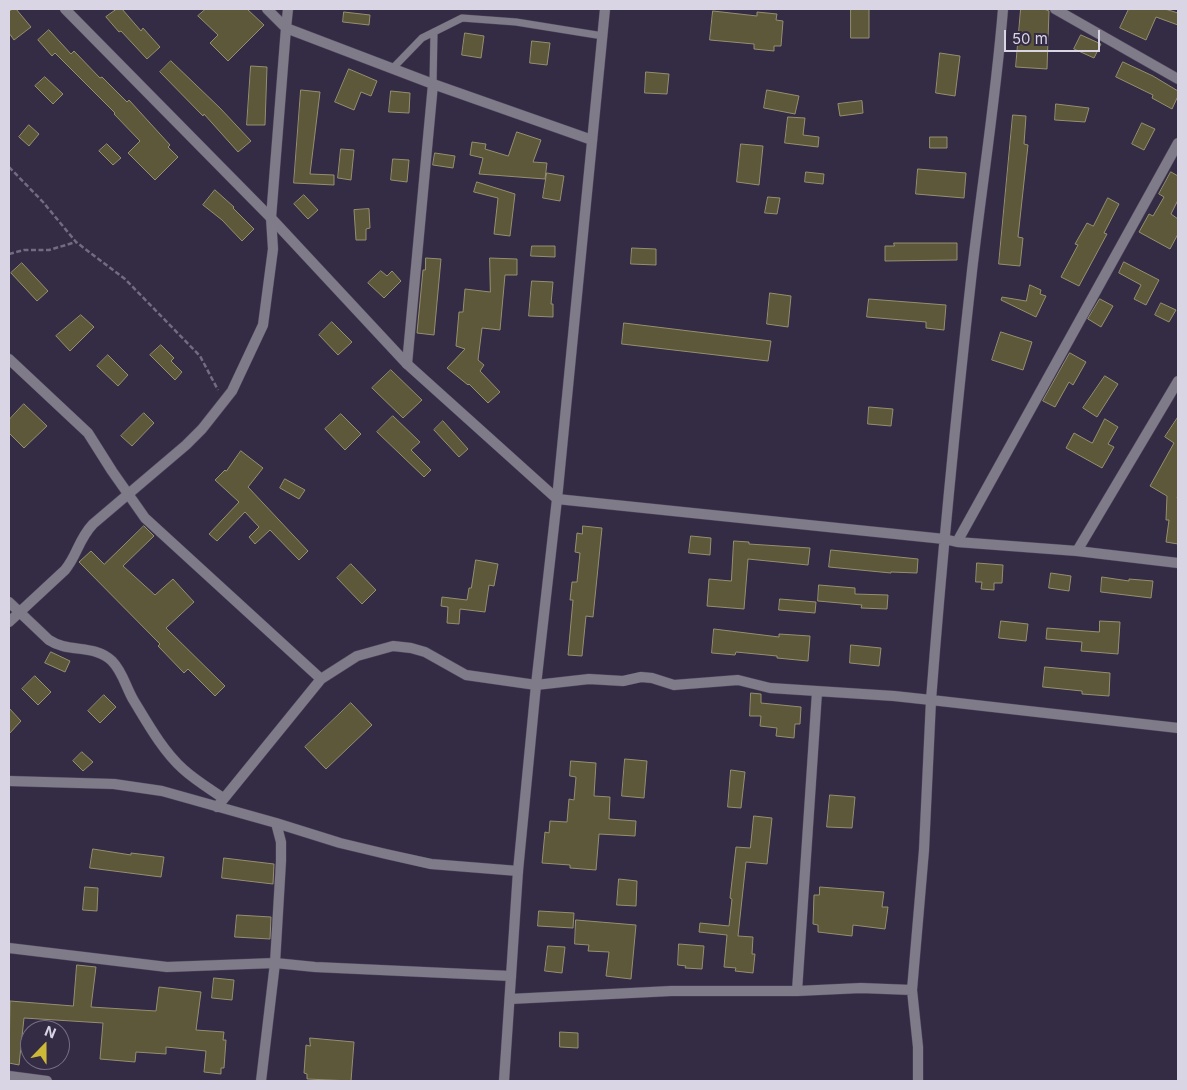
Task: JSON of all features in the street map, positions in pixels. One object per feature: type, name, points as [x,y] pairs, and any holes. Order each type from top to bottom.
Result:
[{"type":"street","points":[[65,9],[271,218],[407,364],[557,499],[944,538],[957,542],[1076,551],[1178,563]]},
{"type":"street","points":[[267,9],[286,28],[392,69],[592,140]]},
{"type":"street","points":[[9,622],[66,570],[84,534],[202,429],[232,391],[263,325],[273,249],[271,218],[288,9]]},
{"type":"street","points":[[504,1081],[518,871],[605,9]]},
{"type":"street","points":[[918,1081],[918,1047],[912,990],[924,850],[931,700],[944,538],[972,270],[998,65],[1003,9]]},
{"type":"street","points":[[1056,9],[1178,79]]},
{"type":"street","points":[[407,364],[433,84]]},
{"type":"street","points":[[957,542],[1178,143]]},
{"type":"street","points":[[9,359],[88,433],[145,518],[321,679]]},
{"type":"street","points":[[1076,551],[1178,381]]},
{"type":"street","points":[[9,602],[56,645],[66,648],[91,650],[103,654],[113,662],[121,673],[134,700],[170,756],[184,770],[223,798]]},
{"type":"street","points":[[217,807],[321,679],[357,656],[393,646],[425,652],[466,675],[536,685],[589,679],[623,680],[652,678],[674,685],[738,680],[770,688],[894,696],[1178,728]]},
{"type":"street","points":[[797,992],[817,692]]},
{"type":"street","points":[[9,781],[114,784],[162,791],[340,843],[431,864],[518,871]]},
{"type":"street","points":[[261,1081],[275,963],[281,861],[281,842],[276,823]]},
{"type":"street","points":[[9,948],[167,967],[275,963],[315,967],[512,976]]},
{"type":"street","points":[[510,999],[671,991],[797,992],[861,988],[912,990]]},
{"type":"street","points":[[9,1076],[47,1081]]},
{"type":"lane","points":[[392,69],[422,38],[462,18],[516,22],[603,36]]},
{"type":"lane","points":[[433,84],[434,32]]},
{"type":"path","points":[[9,167],[43,202],[76,242],[125,279],[200,356],[224,400]]},
{"type":"path","points":[[9,254],[24,250],[50,250],[76,242]]},
{"type":"building","points":[[16,9],[31,27],[14,40],[9,33],[9,12]]},
{"type":"building","points":[[117,9],[122,9],[141,31],[143,28],[160,47],[147,59],[106,17]]},
{"type":"building","points":[[206,9],[247,9],[264,25],[228,61],[210,43],[218,35],[198,16]]},
{"type":"building","points":[[851,9],[869,9],[869,38],[851,38]]},
{"type":"building","points":[[1021,9],[1044,9],[1049,11],[1047,69],[1016,67]]},
{"type":"building","points":[[1129,9],[1165,9],[1178,13],[1178,25],[1156,17],[1146,40],[1120,28]]},
{"type":"building","points":[[713,11],[757,16],[757,12],[777,14],[776,20],[783,21],[781,46],[774,46],[774,51],[754,49],[754,44],[710,40]]},
{"type":"building","points":[[344,12],[370,15],[369,25],[343,22]]},
{"type":"building","points":[[49,30],[71,54],[74,51],[100,78],[102,77],[127,102],[129,100],[170,145],[168,147],[178,157],[155,180],[128,153],[140,141],[55,53],[52,56],[38,40]]},
{"type":"building","points":[[465,33],[484,36],[481,58],[462,55]]},
{"type":"building","points":[[1081,35],[1101,44],[1094,58],[1074,49]]},
{"type":"building","points":[[532,41],[550,43],[547,65],[530,63]]},
{"type":"building","points":[[940,53],[960,56],[955,96],[936,93]]},
{"type":"building","points":[[171,61],[251,141],[238,152],[204,114],[203,116],[160,72]]},
{"type":"building","points":[[1123,62],[1153,76],[1178,91],[1178,96],[1172,109],[1152,98],[1153,95],[1116,77]]},
{"type":"building","points":[[251,66],[267,67],[265,125],[247,125]]},
{"type":"building","points":[[349,69],[377,81],[371,96],[361,92],[354,110],[335,102]]},
{"type":"building","points":[[646,72],[669,74],[667,94],[645,93]]},
{"type":"building","points":[[45,77],[63,94],[53,104],[35,86]]},
{"type":"building","points":[[301,90],[320,92],[310,174],[334,175],[334,185],[294,183]]},
{"type":"building","points":[[767,90],[799,96],[795,114],[764,108]]},
{"type":"building","points":[[391,91],[410,93],[409,113],[389,112]]},
{"type":"building","points":[[862,101],[863,113],[840,116],[838,104]]},
{"type":"building","points":[[1056,104],[1089,108],[1085,122],[1055,120]]},
{"type":"building","points":[[1013,115],[1026,116],[1024,144],[1028,145],[1018,237],[1023,238],[1020,266],[999,264]]},
{"type":"building","points":[[788,117],[805,118],[803,135],[819,137],[818,147],[785,143]]},
{"type":"building","points":[[1142,123],[1155,129],[1144,150],[1132,144]]},
{"type":"building","points":[[29,125],[39,134],[29,146],[19,137]]},
{"type":"building","points":[[517,132],[541,140],[533,162],[547,163],[545,179],[479,174],[483,158],[470,155],[472,142],[486,144],[485,149],[508,156]]},
{"type":"building","points":[[930,137],[947,137],[947,148],[930,148]]},
{"type":"building","points":[[107,144],[121,158],[113,165],[99,151]]},
{"type":"building","points":[[741,144],[763,146],[759,185],[737,182]]},
{"type":"building","points":[[341,149],[354,150],[351,180],[338,178]]},
{"type":"building","points":[[435,153],[455,156],[453,168],[433,165]]},
{"type":"building","points":[[393,159],[409,160],[407,182],[391,180]]},
{"type":"building","points":[[918,169],[966,173],[964,198],[916,194]]},
{"type":"building","points":[[806,172],[824,174],[823,184],[805,182]]},
{"type":"building","points":[[1171,172],[1178,176],[1178,200],[1171,214],[1178,219],[1178,234],[1170,249],[1139,232],[1149,214],[1153,216],[1164,197],[1159,194]]},
{"type":"building","points":[[547,173],[564,176],[560,201],[543,198]]},
{"type":"building","points":[[477,182],[515,194],[510,236],[494,234],[498,198],[474,192]]},
{"type":"building","points":[[215,190],[254,229],[242,241],[222,220],[203,205]]},
{"type":"building","points":[[304,195],[318,210],[308,219],[294,204]]},
{"type":"building","points":[[768,197],[780,198],[777,214],[765,213]]},
{"type":"building","points":[[1108,198],[1119,204],[1104,233],[1107,234],[1079,286],[1061,277],[1078,245],[1075,244],[1087,223],[1093,226]]},
{"type":"building","points":[[369,209],[370,228],[366,229],[366,240],[356,240],[354,210]]},
{"type":"building","points":[[894,243],[957,243],[957,260],[885,261],[885,246],[894,246]]},
{"type":"building","points":[[532,246],[555,246],[555,257],[531,256]]},
{"type":"building","points":[[632,248],[656,249],[656,265],[631,264]]},
{"type":"building","points":[[426,258],[441,259],[434,335],[417,333],[423,270],[425,270]]},
{"type":"building","points":[[490,258],[517,259],[517,275],[505,275],[500,330],[482,328],[478,360],[484,365],[480,371],[500,392],[488,403],[469,384],[447,368],[465,349],[456,346],[459,312],[463,312],[465,289],[490,292]]},
{"type":"building","points":[[1124,262],[1159,280],[1146,305],[1134,299],[1141,285],[1119,273]]},
{"type":"building","points":[[22,263],[48,291],[37,301],[11,273]]},
{"type":"building","points":[[381,271],[387,276],[392,271],[401,281],[384,298],[368,283]]},
{"type":"building","points":[[532,281],[553,282],[551,304],[553,304],[553,317],[529,316]]},
{"type":"building","points":[[1030,285],[1041,290],[1040,294],[1046,296],[1036,317],[1001,300],[1002,297],[1026,301]]},
{"type":"building","points":[[770,293],[791,296],[788,327],[767,324]]},
{"type":"building","points":[[869,299],[946,305],[944,330],[926,328],[926,322],[867,317]]},
{"type":"building","points":[[1100,299],[1113,306],[1101,327],[1088,319]]},
{"type":"building","points":[[1161,303],[1176,310],[1169,322],[1155,315]]},
{"type":"building","points":[[81,315],[94,327],[70,351],[56,336]]},
{"type":"building","points":[[332,322],[352,342],[338,355],[319,335]]},
{"type":"building","points":[[624,323],[771,341],[768,361],[622,344]]},
{"type":"building","points":[[1001,332],[1032,342],[1023,370],[992,360]]},
{"type":"building","points":[[161,345],[174,358],[171,361],[182,372],[175,380],[150,355]]},
{"type":"building","points":[[1070,353],[1086,362],[1073,385],[1069,382],[1055,407],[1043,401]]},
{"type":"building","points":[[108,355],[128,375],[118,386],[97,366]]},
{"type":"building","points":[[391,370],[422,400],[403,418],[372,388]]},
{"type":"building","points":[[1105,376],[1118,384],[1097,417],[1083,408]]},
{"type":"building","points":[[24,404],[47,426],[24,448],[9,433],[9,420]]},
{"type":"building","points":[[869,407],[893,409],[891,426],[868,424]]},
{"type":"building","points":[[144,413],[154,423],[132,446],[121,436]]},
{"type":"building","points":[[341,414],[361,434],[345,450],[325,429]]},
{"type":"building","points":[[393,416],[420,442],[411,450],[431,470],[424,477],[377,432]]},
{"type":"building","points":[[1178,417],[1178,544],[1166,542],[1169,520],[1166,520],[1167,496],[1150,486],[1174,443],[1165,437]]},
{"type":"building","points":[[1105,419],[1118,427],[1108,444],[1114,447],[1102,468],[1066,448],[1074,433],[1092,443]]},
{"type":"building","points":[[443,421],[468,449],[459,457],[434,430]]},
{"type":"building","points":[[241,451],[263,468],[248,487],[308,551],[299,560],[270,530],[255,544],[249,537],[259,527],[245,512],[217,541],[209,534],[239,502],[215,480],[226,471]]},
{"type":"building","points":[[285,479],[305,490],[299,499],[280,488]]},
{"type":"building","points":[[144,526],[154,536],[123,566],[155,595],[173,579],[194,602],[166,628],[225,686],[215,696],[188,669],[184,673],[158,646],[160,644],[79,562],[91,551],[104,564]]},
{"type":"building","points":[[583,526],[602,528],[593,617],[586,616],[582,656],[568,655],[573,600],[570,600],[572,582],[577,582],[580,553],[575,552],[577,533],[582,534]]},
{"type":"building","points":[[691,536],[711,538],[710,555],[689,553]]},
{"type":"building","points":[[734,541],[749,542],[749,544],[810,548],[808,565],[748,559],[744,609],[707,606],[709,579],[731,581]]},
{"type":"building","points":[[831,550],[918,559],[917,573],[891,573],[829,567]]},
{"type":"building","points":[[476,560],[498,564],[494,586],[489,585],[485,612],[460,609],[459,624],[447,623],[448,607],[441,606],[442,597],[467,600]]},
{"type":"building","points":[[977,563],[1003,565],[1002,583],[994,583],[994,590],[981,589],[982,582],[976,582]]},
{"type":"building","points":[[351,564],[376,590],[362,604],[337,578]]},
{"type":"building","points":[[1051,573],[1071,576],[1069,591],[1049,588]]},
{"type":"building","points":[[1102,577],[1129,581],[1129,579],[1153,581],[1151,598],[1101,592]]},
{"type":"building","points":[[819,585],[855,588],[855,594],[888,595],[887,609],[861,608],[862,605],[818,601]]},
{"type":"building","points":[[780,599],[816,602],[815,613],[779,610]]},
{"type":"building","points":[[1001,621],[1028,624],[1026,641],[999,638]]},
{"type":"building","points":[[1100,621],[1120,622],[1118,654],[1081,651],[1082,642],[1046,639],[1047,628],[1099,632]]},
{"type":"building","points":[[714,629],[779,637],[779,634],[810,636],[808,661],[736,652],[735,655],[712,653]]},
{"type":"building","points":[[851,645],[881,648],[879,666],[850,663]]},
{"type":"building","points":[[51,652],[70,661],[65,672],[45,663]]},
{"type":"building","points":[[1045,667],[1110,673],[1109,696],[1082,694],[1082,691],[1043,687]]},
{"type":"building","points":[[35,676],[51,692],[38,705],[22,689]]},
{"type":"building","points":[[751,693],[761,694],[761,703],[801,707],[800,724],[795,724],[794,738],[776,736],[777,728],[760,726],[761,716],[750,716]]},
{"type":"building","points":[[104,695],[116,707],[100,723],[88,711]]},
{"type":"building","points":[[351,703],[372,725],[326,769],[305,747]]},
{"type":"building","points":[[9,708],[21,721],[9,734]]},
{"type":"building","points":[[82,752],[93,762],[83,771],[73,761]]},
{"type":"building","points":[[625,759],[647,761],[644,798],[622,796]]},
{"type":"building","points":[[571,761],[596,763],[594,796],[610,797],[609,819],[636,821],[635,836],[599,834],[596,870],[570,868],[570,865],[542,863],[545,832],[549,833],[550,821],[567,822],[569,799],[574,800],[576,777],[570,776]]},
{"type":"building","points":[[731,770],[745,772],[741,808],[728,807]]},
{"type":"building","points":[[830,795],[855,797],[852,828],[827,827]]},
{"type":"building","points":[[754,816],[772,818],[767,864],[746,862],[738,936],[753,937],[752,954],[755,954],[753,973],[735,971],[736,968],[724,967],[727,935],[699,932],[700,923],[729,926],[736,847],[750,848]]},
{"type":"building","points":[[93,849],[131,855],[131,853],[164,857],[161,877],[90,868]]},
{"type":"building","points":[[224,858],[274,864],[273,884],[222,878]]},
{"type":"building","points":[[619,879],[637,881],[636,906],[617,905]]},
{"type":"building","points":[[85,887],[98,888],[97,911],[83,910]]},
{"type":"building","points":[[820,887],[884,892],[882,907],[888,907],[885,929],[853,925],[852,936],[818,932],[818,925],[813,924],[814,895],[819,895]]},
{"type":"building","points":[[539,911],[574,913],[573,928],[538,926]]},
{"type":"building","points":[[237,915],[271,917],[270,939],[235,937]]},
{"type":"building","points":[[576,920],[636,925],[631,979],[606,976],[609,952],[588,951],[589,945],[575,944]]},
{"type":"building","points":[[679,944],[704,946],[702,969],[685,968],[686,966],[678,965]]},
{"type":"building","points":[[548,946],[565,947],[562,973],[545,971]]},
{"type":"building","points":[[77,965],[96,967],[91,1007],[156,1011],[159,987],[201,992],[196,1030],[224,1032],[223,1040],[226,1040],[224,1068],[221,1068],[221,1074],[204,1072],[206,1051],[166,1047],[166,1054],[136,1052],[135,1062],[100,1059],[103,1023],[24,1018],[24,1020],[20,1020],[19,1065],[9,1063],[10,1001],[73,1006]]},
{"type":"building","points":[[214,978],[234,980],[232,1000],[212,998]]},
{"type":"building","points":[[560,1032],[578,1033],[578,1048],[560,1047]]},
{"type":"building","points":[[310,1038],[354,1042],[351,1081],[307,1079],[307,1074],[304,1073],[306,1045],[310,1046]]}]
